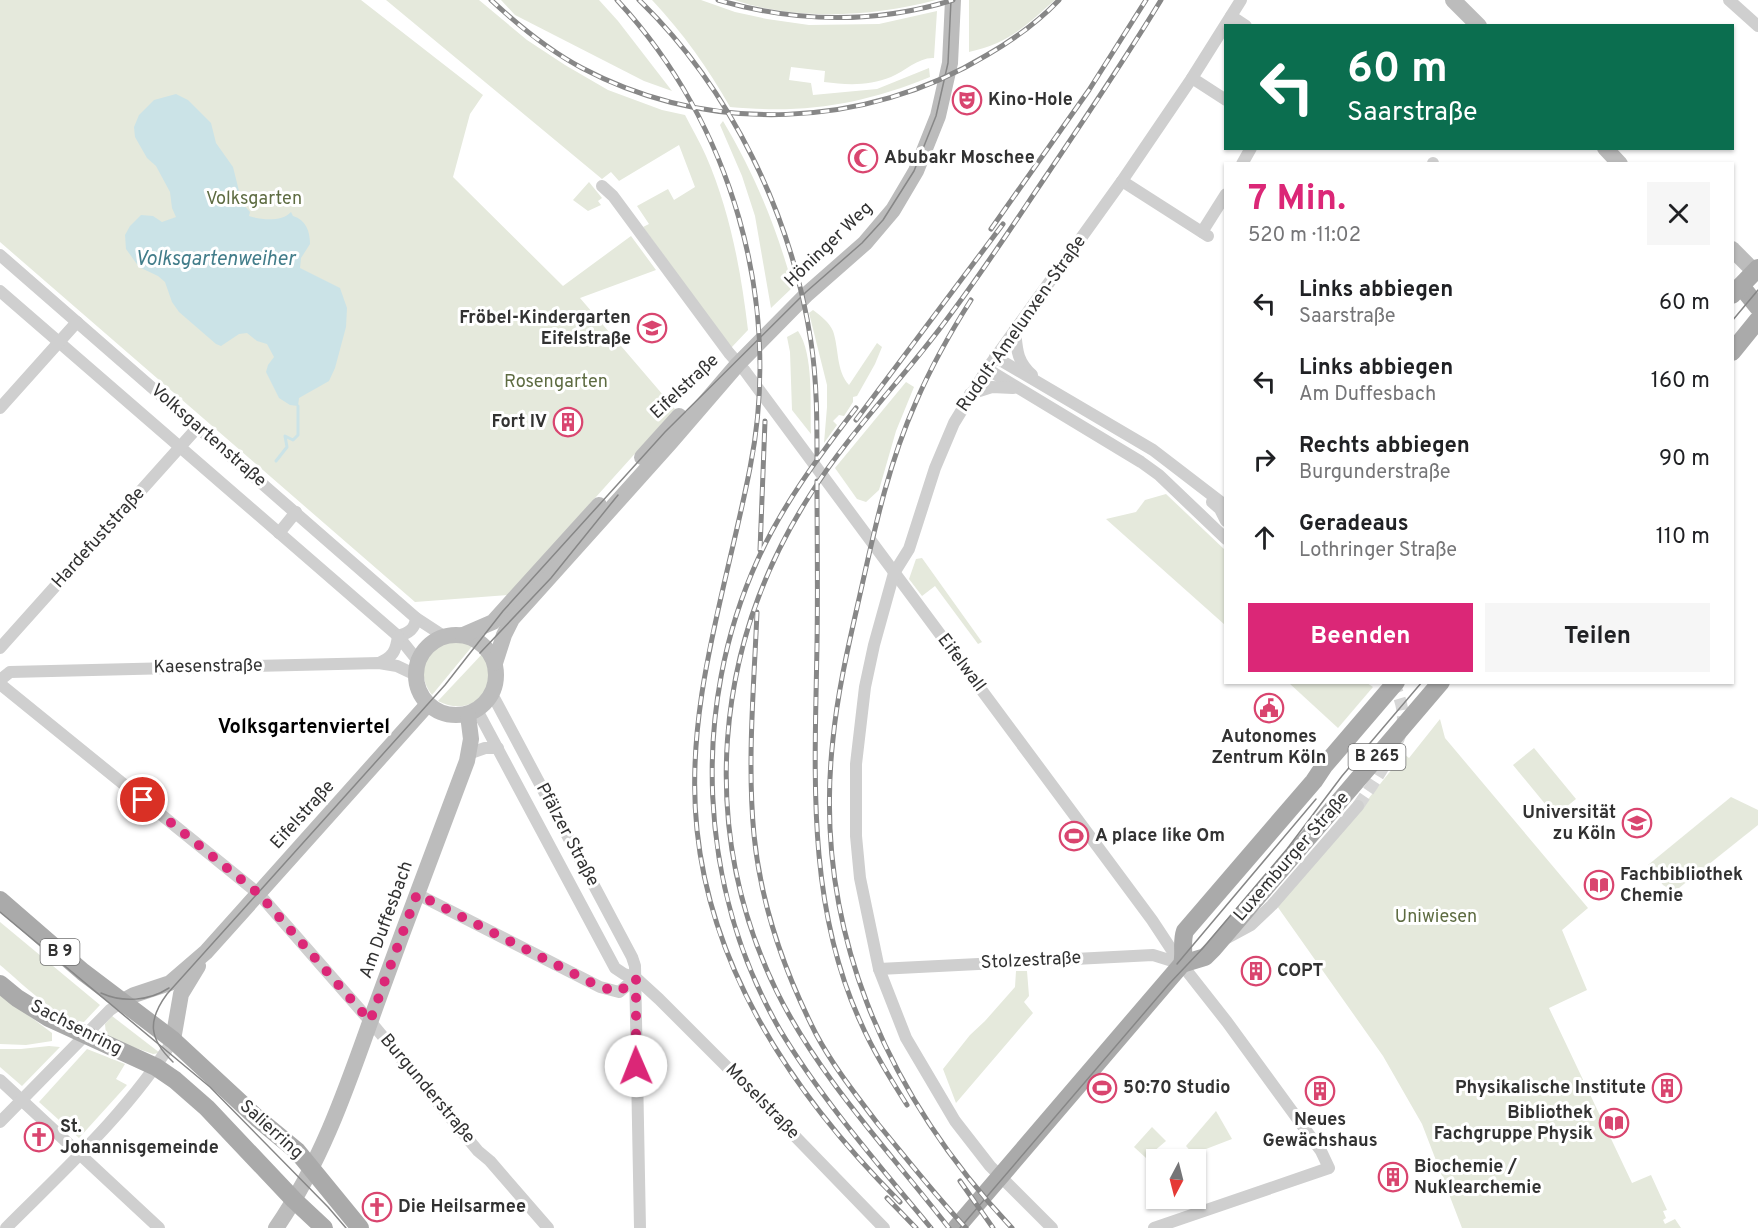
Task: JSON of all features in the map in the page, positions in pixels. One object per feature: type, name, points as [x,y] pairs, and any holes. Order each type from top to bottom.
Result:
[{"type":"main road","points":[[1749,264],[1739,286],[1758,308]]},
{"type":"main road","points":[[1734,350],[1758,320]]},
{"type":"main road","points":[[1734,351],[1758,343]]},
{"type":"main road","points":[[1377,684],[1380,701]]},
{"type":"main road","name":"Luxemburger Straße","points":[[1182,964],[1182,939],[1185,931],[1394,684]]},
{"type":"main road","name":"Luxemburger Straße","points":[[956,1228],[1182,964],[1205,957],[1218,943],[1439,684]]},
{"type":"main road","name":"B 9","points":[[0,900],[82,972],[124,1001],[173,1040]]},
{"type":"main road","name":"Sachsenring","points":[[0,984],[17,998],[50,1018],[84,1036],[156,1067]]},
{"type":"main road","name":"Salierring","points":[[173,1040],[257,1118],[297,1151],[360,1228]]},
{"type":"main road","name":"Salierring","points":[[156,1067],[176,1080],[207,1108],[294,1200],[324,1228]]},
{"type":"street","name":"Höninger Weg","points":[[738,364],[807,294],[865,243],[884,221],[911,181],[930,139],[943,97],[950,63],[953,0]]},
{"type":"street","name":"Rudolf-Amelunxen-Straße","points":[[1226,24],[1241,0]]},
{"type":"street","points":[[1453,0],[1477,24]]},
{"type":"street","points":[[1729,0],[1758,26]]},
{"type":"street","points":[[1231,16],[1243,24]]},
{"type":"street","name":"Rudolf-Amelunxen-Straße","points":[[1052,1228],[1001,1177],[966,1137],[939,1097],[906,1038],[879,969],[860,878],[856,836],[856,764],[865,687],[894,573],[909,549],[935,468],[954,423],[995,357],[1122,181],[1224,27]]},
{"type":"street","points":[[1192,78],[1224,99]]},
{"type":"street","points":[[1607,150],[1618,162]]},
{"type":"street","points":[[1122,181],[1205,234],[1224,198]]},
{"type":"street","name":"Eifelwall","points":[[602,186],[613,196],[1293,1111],[1321,1150],[1329,1168],[1154,1228]]},
{"type":"street","name":"Volksgartenstraße","points":[[0,255],[416,618],[445,637]]},
{"type":"street","name":"Volksgartenstraße","points":[[0,291],[398,636],[417,668]]},
{"type":"street","points":[[0,408],[77,322]]},
{"type":"street","points":[[1015,329],[1021,363],[1039,382],[1150,449],[1224,504]]},
{"type":"street","points":[[995,357],[1032,381],[1039,382]]},
{"type":"street","name":"Eifelstraße","points":[[463,635],[493,622],[693,402],[715,381],[738,364]]},
{"type":"street","name":"Eifelstraße","points":[[495,663],[504,635],[512,620],[738,364]]},
{"type":"street","points":[[987,369],[1142,462],[1159,475],[1224,537]]},
{"type":"street","points":[[970,394],[981,389],[1000,386],[1026,393]]},
{"type":"street","name":"Hardefuststraße","points":[[0,648],[197,428]]},
{"type":"street","points":[[1105,441],[1113,441],[1119,436],[1120,431]]},
{"type":"street","points":[[1142,462],[1141,451],[1150,449]]},
{"type":"street","points":[[1198,485],[1220,509],[1224,517]]},
{"type":"street","points":[[279,533],[296,512]]},
{"type":"street","points":[[379,663],[389,658],[397,650],[398,636],[408,633],[415,625],[416,618]]},
{"type":"street","points":[[463,635],[482,644],[488,650],[495,663],[496,682],[492,694],[472,712],[448,714],[428,704],[422,695],[417,668],[432,643],[445,637],[463,635]]},
{"type":"street","name":"Kaesenstraße","points":[[0,682],[10,672],[379,663],[417,668]]},
{"type":"street","name":"Burgunderstraße","points":[[0,682],[259,894],[478,1150],[548,1228]]},
{"type":"street","name":"Pfälzer Straße","points":[[492,694],[632,957],[636,978],[640,1228]]},
{"type":"street","name":"Eifelstraße","points":[[124,1001],[134,995],[170,984],[206,952],[428,704]]},
{"type":"street","name":"Pfälzer Straße","points":[[472,712],[498,748],[615,968],[624,975],[636,978]]},
{"type":"street","name":"Am Duffesbach","points":[[276,1228],[312,1167],[333,1119],[468,754],[472,712]]},
{"type":"street","points":[[468,754],[485,748],[498,748]]},
{"type":"street","points":[[1218,943],[1251,925],[1262,915],[1293,883],[1358,806]]},
{"type":"street","points":[[417,894],[600,987],[619,992],[636,978]]},
{"type":"street","name":"Eifelstraße","points":[[173,1040],[181,994],[206,952]]},
{"type":"street","name":"Stolzestraße","points":[[879,969],[1153,955],[1182,964]]},
{"type":"street","name":"Moselstraße","points":[[636,978],[885,1228]]},
{"type":"street","points":[[0,1122],[110,1010],[124,1001]]},
{"type":"street","points":[[6,1228],[80,1154],[156,1067],[173,1040]]},
{"type":"street","points":[[0,1080],[159,1228]]},
{"type":"green space","name":"Volksgarten","points":[[0,0],[361,0],[483,95],[470,114],[453,177],[563,286],[631,236],[656,270],[580,298],[675,409],[508,595],[415,602],[0,242]]},
{"type":"green space","points":[[386,0],[479,0],[527,40],[608,90],[662,110],[685,115],[704,151],[722,198],[738,264],[748,330],[731,348],[643,227],[649,224],[637,206],[668,189],[674,200],[695,187],[679,145],[619,181],[611,172],[602,179]]},
{"type":"green space","points":[[501,0],[599,0],[672,91],[644,81],[515,15]]},
{"type":"green space","points":[[652,0],[701,0],[735,12],[809,25],[879,24],[937,11],[934,58],[917,62],[883,80],[866,83],[824,82],[825,71],[791,67],[789,80],[811,83],[813,95],[877,89],[929,68],[930,77],[856,101],[832,105],[783,109],[730,107],[694,51]]},
{"type":"green space","points":[[734,0],[936,0],[860,13],[809,14],[758,7]]},
{"type":"green space","points":[[969,0],[1055,0],[1016,32],[996,44],[969,52]]},
{"type":"green space","points":[[723,121],[764,201],[793,287],[771,308],[755,216],[742,176],[720,125]]},
{"type":"green space","points":[[589,182],[602,198],[598,201],[601,205],[588,211],[573,200]]},
{"type":"green space","points":[[813,310],[827,322],[833,331],[842,373],[849,385],[877,343],[882,347],[857,396],[853,397],[853,402],[844,416],[839,415],[833,421],[837,425],[824,443],[827,385],[809,313]]},
{"type":"green space","points":[[798,331],[807,353],[809,366],[811,434],[792,410],[790,352],[787,337]]},
{"type":"green space","points":[[906,382],[914,387],[896,431],[879,490],[866,502],[857,499],[835,468]]},
{"type":"green space","points":[[1166,494],[1224,549],[1224,624],[1106,519],[1136,512],[1145,500]]},
{"type":"green space","points":[[922,558],[982,642],[978,644],[935,586],[922,596],[909,579],[916,559]]},
{"type":"green space","points":[[457,639],[474,644],[432,695],[426,686],[424,677],[426,660],[438,646]]},
{"type":"green space","points":[[484,652],[490,664],[491,676],[489,687],[483,696],[463,706],[451,706],[438,701]]},
{"type":"green space","points":[[1290,684],[1368,684],[1373,687],[1338,728]]},
{"type":"green space","name":"Uniwiesen","points":[[1440,719],[1445,738],[1588,908],[1562,930],[1587,990],[1549,1008],[1632,1183],[1651,1175],[1667,1210],[1663,1211],[1666,1218],[1663,1220],[1665,1224],[1675,1219],[1681,1228],[1462,1228],[1422,1124],[1383,1056],[1277,906],[1404,754],[1409,758]]},
{"type":"green space","points":[[1534,748],[1576,799],[1555,816],[1513,765]]},
{"type":"green space","points":[[1731,797],[1758,810],[1758,825],[1674,892],[1663,885],[1648,865]]},
{"type":"green space","points":[[0,922],[100,1005],[84,1022],[62,1014],[51,1007],[0,965]]},
{"type":"green space","points":[[1016,971],[1027,971],[1029,996],[1024,1002],[1033,1013],[956,1103],[943,1069],[970,1035],[1015,987]]},
{"type":"green space","points":[[0,994],[52,1033],[52,1041],[26,1045],[0,1044]]},
{"type":"green space","points":[[112,1016],[160,1053],[153,1054],[113,1040],[106,1035],[105,1024]]},
{"type":"green space","points":[[60,1047],[22,1086],[0,1067],[0,1049]]},
{"type":"green space","points":[[87,1049],[125,1064],[116,1079],[127,1085],[79,1138],[39,1102]]},
{"type":"green space","points":[[1216,1111],[1232,1139],[1206,1149],[1189,1149],[1186,1146]]},
{"type":"green space","points":[[1152,1127],[1166,1141],[1157,1149],[1146,1149],[1146,1158],[1134,1147]]},
{"type":"water","name":"Volksgartenweiher","points":[[176,94],[188,100],[211,123],[216,143],[233,167],[242,203],[250,212],[249,216],[277,219],[291,212],[304,223],[309,235],[310,244],[301,258],[300,268],[340,288],[347,308],[346,327],[335,368],[329,381],[299,398],[298,406],[290,405],[279,398],[266,372],[274,357],[267,344],[257,341],[247,333],[239,334],[221,346],[216,344],[179,312],[172,302],[165,282],[139,267],[126,249],[125,235],[141,215],[153,216],[162,222],[176,217],[170,192],[156,166],[147,158],[135,137],[134,127],[139,115],[154,100]]},
{"type":"waterway","points":[[276,461],[287,447],[285,436],[293,440],[298,435],[298,406]]},
{"type":"tunnel","points":[[1358,806],[1391,755],[1400,735],[1402,706],[1394,684]]},
{"type":"tram line","points":[[173,1062],[159,1045],[154,1030],[156,1013],[167,994],[445,685],[503,611],[665,432],[806,292],[862,243],[883,220],[914,171],[936,116],[948,63],[951,0]]},
{"type":"tram line","points":[[1734,319],[1758,290]]},
{"type":"tram line","points":[[480,653],[551,578],[618,495]]},
{"type":"tram line","points":[[960,1228],[1287,849],[1342,776],[1420,684]]},
{"type":"tram line","points":[[1177,964],[1316,799]]},
{"type":"tram line","points":[[0,912],[210,1087],[346,1228]]},
{"type":"tram line","points":[[101,993],[118,998],[136,999],[153,996],[169,988]]},
{"type":"railway","points":[[491,0],[557,53],[582,68],[631,90],[682,105],[734,113],[786,114],[839,109],[890,98],[940,80],[1006,43],[1034,23],[1059,0]]},
{"type":"railway","points":[[617,0],[657,49],[691,102],[718,159],[739,218],[753,280],[759,342],[758,405],[750,468],[710,648],[697,738],[695,784],[697,830],[706,884],[721,935],[741,985],[766,1032],[795,1078],[827,1121],[900,1202]]},
{"type":"railway","points":[[639,0],[672,35],[702,73],[729,114],[772,202],[789,248],[802,295],[811,342],[816,386],[817,460]]},
{"type":"railway","points":[[718,0],[777,13],[836,18],[894,13],[953,0]]},
{"type":"railway","points":[[991,229],[1089,90],[1146,0]]},
{"type":"railway","points":[[949,1228],[857,1114],[814,1055],[777,992],[752,930],[735,867],[727,803],[728,739],[736,676],[753,614],[777,553],[810,495],[843,448],[933,338],[974,282],[1104,90],[1161,0]]},
{"type":"railway","points":[[856,420],[1003,224]]},
{"type":"railway","points":[[971,300],[941,350],[922,389],[906,425],[884,495],[841,682],[833,739],[829,808],[834,875],[847,940],[867,1003],[894,1063],[927,1121],[967,1176],[1012,1228]]},
{"type":"railway","points":[[856,408],[815,462],[779,519],[758,559],[736,616],[721,675],[713,736],[713,797],[719,858],[732,917],[753,975],[780,1030],[833,1107],[931,1228]]},
{"type":"railway","points":[[760,550],[765,421]]},
{"type":"railway","points":[[817,481],[815,788],[822,883],[830,930],[843,976],[860,1021],[870,1043],[907,1105]]},
{"type":"railway","points":[[757,612],[751,780],[754,835],[768,913],[784,962],[816,1034],[845,1080],[878,1124],[966,1228]]},
{"type":"railway","points":[[960,1181],[993,1228]]},
{"type":"railway","points":[[887,1198],[916,1228]]},
{"type":"place","name":"Kino-Hole","points":[[967,100]]},
{"type":"place","name":"Abubakr Moschee","points":[[863,158]]},
{"type":"place","name":"Fröbel-Kindergarten Eifelstraße","points":[[652,328]]},
{"type":"place","name":"Fort IV","points":[[568,422]]},
{"type":"place","name":"Autonomes Zentrum Köln","points":[[1269,708]]},
{"type":"place","name":"Universität zu Köln","points":[[1637,823]]},
{"type":"place","name":"A place like Om","points":[[1074,836]]},
{"type":"place","name":"Fachbibliothek Chemie","points":[[1599,885]]},
{"type":"place","name":"COPT","points":[[1256,971]]},
{"type":"place","name":"50:70 Studio","points":[[1102,1088]]},
{"type":"place","name":"Physikalische Institute","points":[[1667,1088]]},
{"type":"place","name":"Neues Gewächshaus","points":[[1320,1091]]},
{"type":"place","name":"Bibliothek Fachgruppe Physik","points":[[1614,1123]]},
{"type":"place","name":"St. Johannisgemeinde","points":[[39,1137]]},
{"type":"place","name":"Biochemie / Nuklearchemie","points":[[1393,1177]]},
{"type":"place","name":"Die Heilsarmee","points":[[377,1207]]},
{"type":"district","name":"Volksgartenviertel","points":[[304,728]]},
{"type":"route","points":[[143,800],[259,894],[370,1021],[417,894],[600,987],[619,992],[636,978],[636,1066]]},
{"type":"park label","name":"Rosengarten","points":[[556,382]]}]
